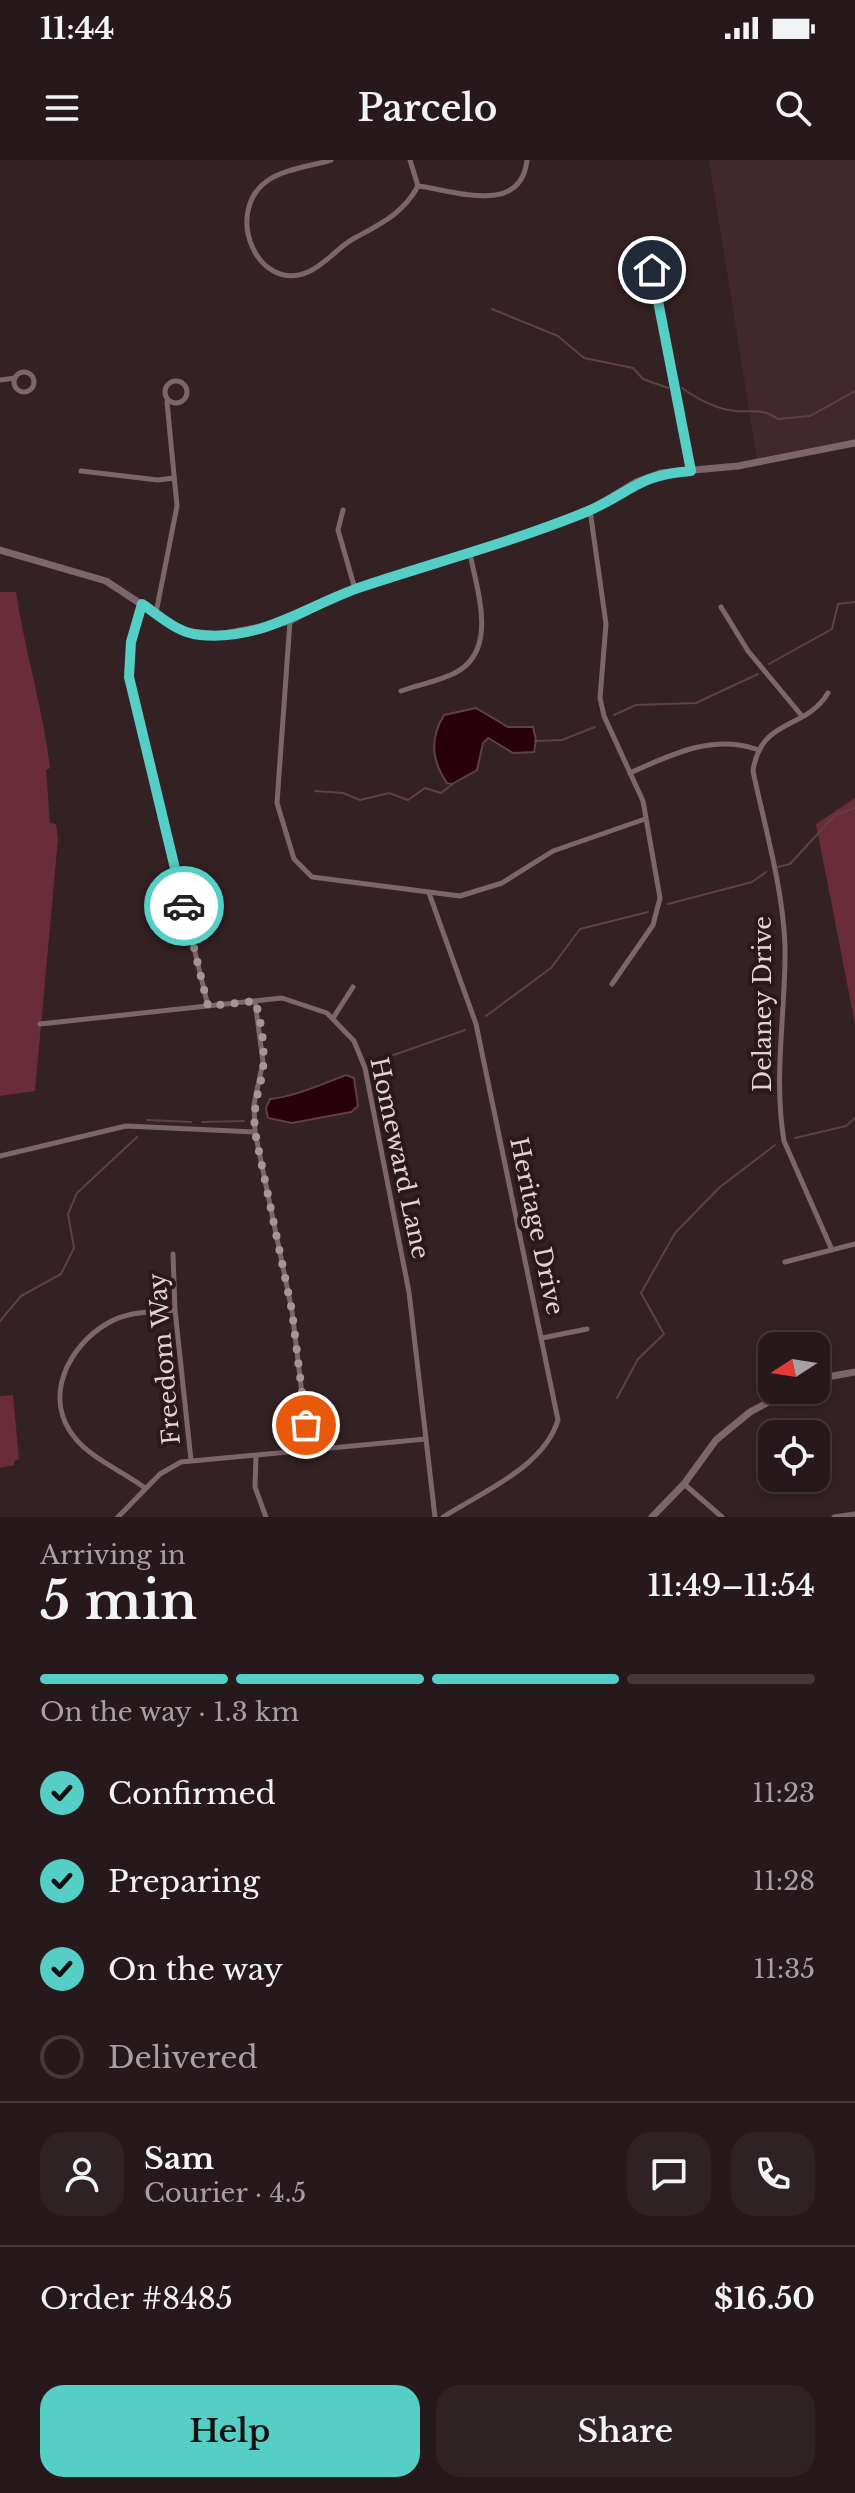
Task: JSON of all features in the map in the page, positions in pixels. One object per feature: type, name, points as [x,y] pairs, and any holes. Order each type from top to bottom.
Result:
[{"type":"street","points":[[331,160],[270,179],[256,191],[249,204],[247,239],[258,258],[275,270],[292,275],[307,272],[342,245],[399,214],[418,186]]},
{"type":"street","points":[[410,160],[418,186]]},
{"type":"street","points":[[418,186],[453,190],[478,198],[493,197],[509,191],[518,182],[527,160]]},
{"type":"street","points":[[649,258],[661,259],[665,242],[652,240],[648,245],[649,258],[691,471]]},
{"type":"street","points":[[0,380],[15,378],[26,372],[34,378],[34,385],[27,391],[21,391],[15,378]]},
{"type":"street","points":[[156,613],[176,518],[167,402],[168,386],[174,382],[183,384],[186,390],[184,399],[167,402]]},
{"type":"street","points":[[0,550],[42,565],[96,577],[182,631],[203,636],[290,621],[327,600],[355,589],[470,553],[590,510],[661,473],[771,461],[855,443]]},
{"type":"street","points":[[81,471],[147,479],[174,478]]},
{"type":"street","points":[[343,510],[338,530],[355,589]]},
{"type":"street","points":[[590,510],[606,624],[600,698],[643,801],[660,898],[658,912],[645,938],[612,984]]},
{"type":"street","points":[[401,691],[455,673],[475,658],[482,641],[481,619],[470,553]]},
{"type":"street","points":[[142,604],[131,642],[129,677],[208,1006]]},
{"type":"street","points":[[721,607],[748,651],[802,716]]},
{"type":"street","points":[[290,621],[277,803],[294,859],[307,875],[325,881],[429,893],[460,896],[479,893],[502,883],[553,851],[645,819]]},
{"type":"street","points":[[630,773],[714,743],[737,742],[756,749],[776,731],[822,704],[828,693]]},
{"type":"street","name":"Delaney Drive","points":[[756,749],[753,771],[784,922],[785,981],[778,1083],[781,1122],[784,1141],[832,1250]]},
{"type":"street","name":"Heritage Drive","points":[[429,893],[476,1024],[558,1420],[554,1435],[525,1464],[443,1517]]},
{"type":"street","points":[[333,1018],[353,987]]},
{"type":"street","name":"Homeward Lane","points":[[40,1024],[282,998],[333,1018],[354,1041],[365,1068],[409,1292],[435,1517]]},
{"type":"street","points":[[255,1001],[263,1062],[254,1104],[255,1132],[292,1311],[309,1452]]},
{"type":"street","points":[[0,1156],[126,1126],[255,1132]]},
{"type":"street","points":[[785,1262],[855,1244]]},
{"type":"street","name":"Freedom Way","points":[[173,1254],[175,1310],[191,1460]]},
{"type":"street","points":[[145,1488],[74,1436],[62,1407],[61,1378],[76,1352],[108,1323],[135,1314],[175,1310]]},
{"type":"street","points":[[542,1338],[587,1329]]},
{"type":"street","points":[[830,1376],[855,1372]]},
{"type":"street","points":[[652,1517],[684,1484],[716,1440],[765,1404]]},
{"type":"street","points":[[118,1517],[171,1466],[191,1460],[256,1457],[426,1439]]},
{"type":"street","points":[[256,1457],[255,1487],[266,1517]]},
{"type":"street","points":[[684,1484],[722,1517]]},
{"type":"street","points":[[834,1517],[855,1514]]},
{"type":"shaded area","points":[[709,160],[855,160],[855,440],[757,459]]},
{"type":"shaded area","points":[[0,592],[16,592],[47,746],[50,823],[56,824],[58,839],[35,1091],[0,1096]]},
{"type":"shaded area","points":[[476,708],[508,727],[533,727],[536,740],[534,752],[513,753],[488,738],[483,743],[477,770],[452,784],[447,783],[438,767],[434,750],[439,724],[444,715]]},
{"type":"shaded area","points":[[855,798],[855,1024],[816,824]]},
{"type":"shaded area","points":[[346,1075],[354,1078],[358,1106],[351,1112],[292,1123],[268,1118],[266,1108],[270,1099],[298,1093]]},
{"type":"shaded area","points":[[13,1395],[19,1459],[14,1461],[14,1465],[0,1468],[0,1396]]},
{"type":"waterway","points":[[492,309],[558,336],[584,358],[633,368],[643,379],[668,388]]},
{"type":"waterway","points":[[682,388],[716,407],[760,411],[778,419],[810,416],[855,391]]},
{"type":"waterway","points":[[769,664],[832,629],[838,604],[855,602]]},
{"type":"waterway","points":[[614,715],[636,705],[696,703],[758,674]]},
{"type":"waterway","points":[[535,741],[562,740],[595,727]]},
{"type":"waterway","points":[[315,791],[343,793],[360,800],[389,793],[408,800],[425,788],[441,793],[454,783]]},
{"type":"waterway","points":[[778,867],[790,864],[835,815],[855,808]]},
{"type":"waterway","points":[[668,904],[752,882],[766,872]]},
{"type":"waterway","points":[[486,1016],[551,968],[580,929],[648,912]]},
{"type":"waterway","points":[[378,1078],[388,1057],[465,1030]]},
{"type":"waterway","points":[[795,1138],[846,1126],[855,1118]]},
{"type":"waterway","points":[[147,1120],[191,1122]]},
{"type":"waterway","points":[[202,1122],[244,1121]]},
{"type":"waterway","points":[[0,1321],[21,1296],[61,1274],[74,1248],[68,1214],[77,1193],[137,1137]]},
{"type":"waterway","points":[[617,1398],[638,1359],[664,1334],[641,1293],[675,1233],[720,1187],[775,1145]]},
{"type":"way so far","points":[[184,906],[208,1006],[255,1001],[258,1011],[263,1062],[253,1116],[292,1311],[306,1425]]},
{"type":"route","points":[[184,906],[129,677],[131,642],[142,604],[182,631],[203,636],[275,626],[337,596],[438,561],[487,548],[590,510],[636,482],[661,473],[691,471],[685,426],[652,270]]}]
